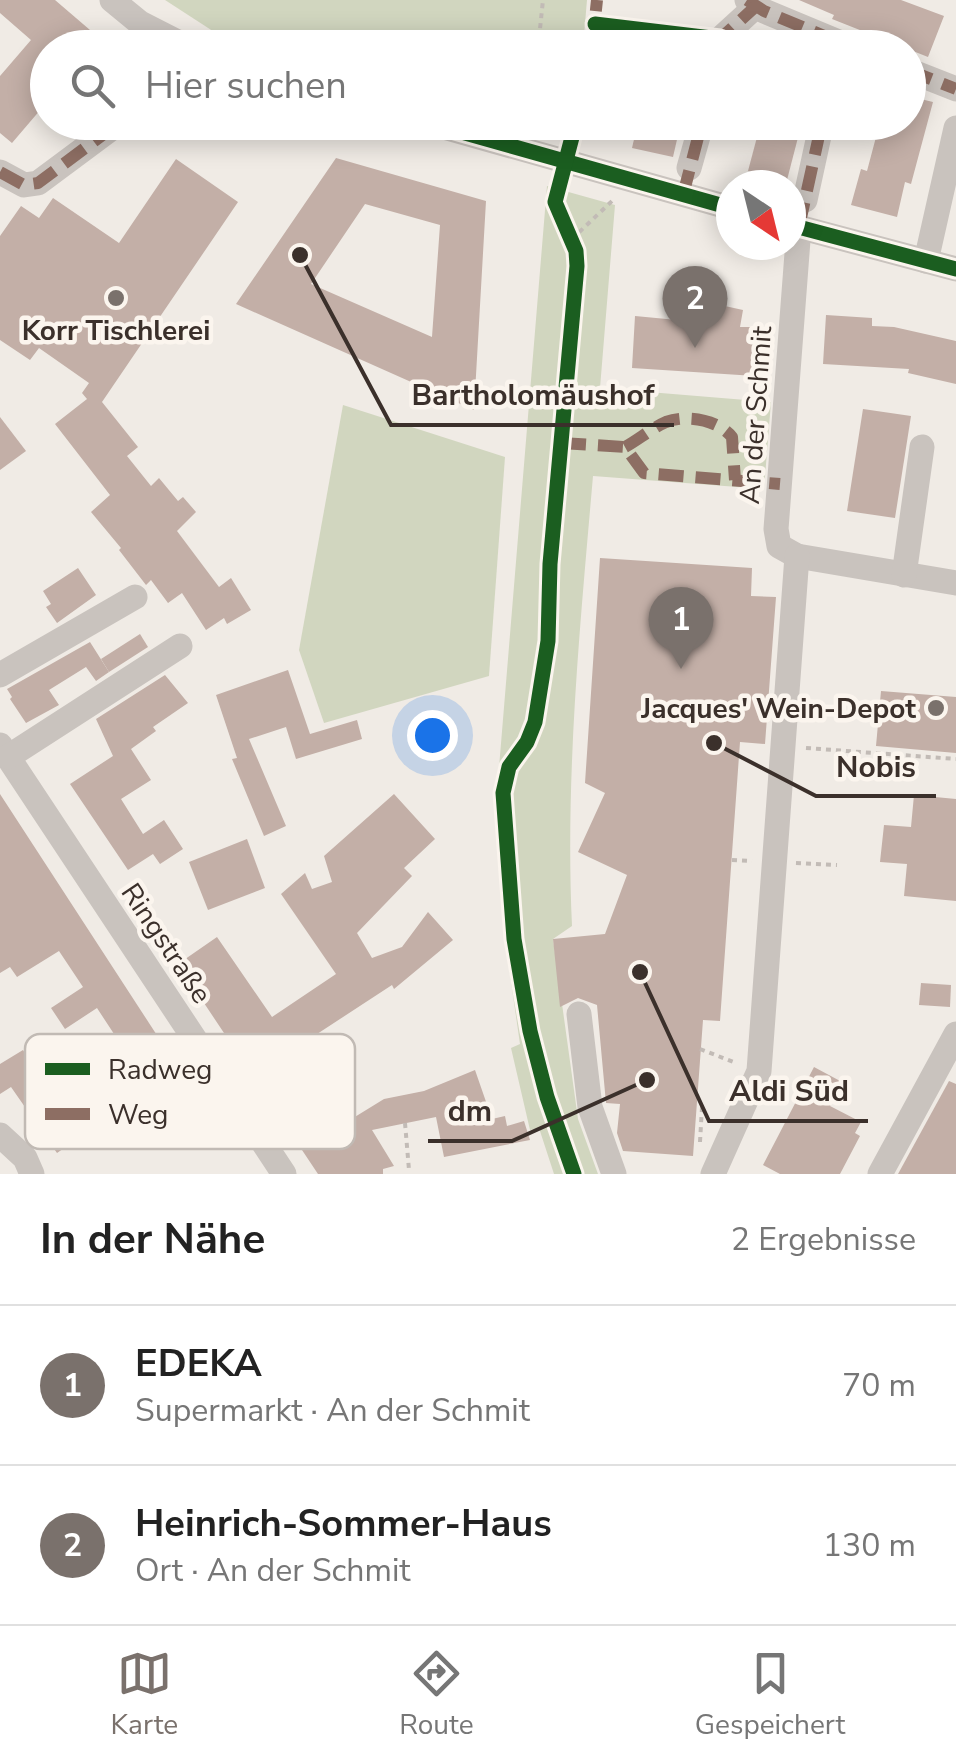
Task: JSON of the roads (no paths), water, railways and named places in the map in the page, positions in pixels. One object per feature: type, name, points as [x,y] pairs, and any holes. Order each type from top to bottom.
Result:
[{"type":"street","points":[[112,0],[154,30]]},
{"type":"street","points":[[728,30],[751,4],[809,30]]},
{"type":"street","points":[[926,77],[956,89]]},
{"type":"street","points":[[926,261],[956,128]]},
{"type":"street","points":[[0,172],[24,185],[38,183],[96,140]]},
{"type":"street","points":[[489,140],[716,204]]},
{"type":"street","points":[[689,168],[697,140]]},
{"type":"street","points":[[806,191],[818,140]]},
{"type":"street","points":[[806,229],[956,269]]},
{"type":"street","name":"An der Schmit","points":[[793,260],[776,529],[779,546],[798,556]]},
{"type":"street","points":[[904,575],[922,447]]},
{"type":"street","points":[[713,1174],[759,1072],[798,556],[956,582]]},
{"type":"street","points":[[0,675],[135,598]]},
{"type":"street","points":[[4,751],[180,646]]},
{"type":"street","name":"Ringstraße","points":[[4,751],[191,1034]]},
{"type":"street","points":[[578,1014],[590,1106],[611,1168]]},
{"type":"street","points":[[880,1174],[956,1034]]},
{"type":"street","points":[[610,1110],[611,1168]]},
{"type":"street","points":[[0,1135],[25,1158],[32,1174]]},
{"type":"street","name":"Ringstraße","points":[[267,1149],[284,1174]]},
{"type":"place","name":"Bartholomäushof","points":[[300,255]]},
{"type":"place","name":"Korr Tischlerei","points":[[116,298]]},
{"type":"place","name":"Heinrich-Sommer-Haus","points":[[695,348]]},
{"type":"place","name":"EDEKA","points":[[681,669]]},
{"type":"place","name":"Jacques' Wein-Depot","points":[[936,708]]},
{"type":"place","name":"Nobis","points":[[714,743]]},
{"type":"place","name":"Aldi Süd","points":[[640,972]]},
{"type":"place","name":"dm","points":[[647,1080]]}]
